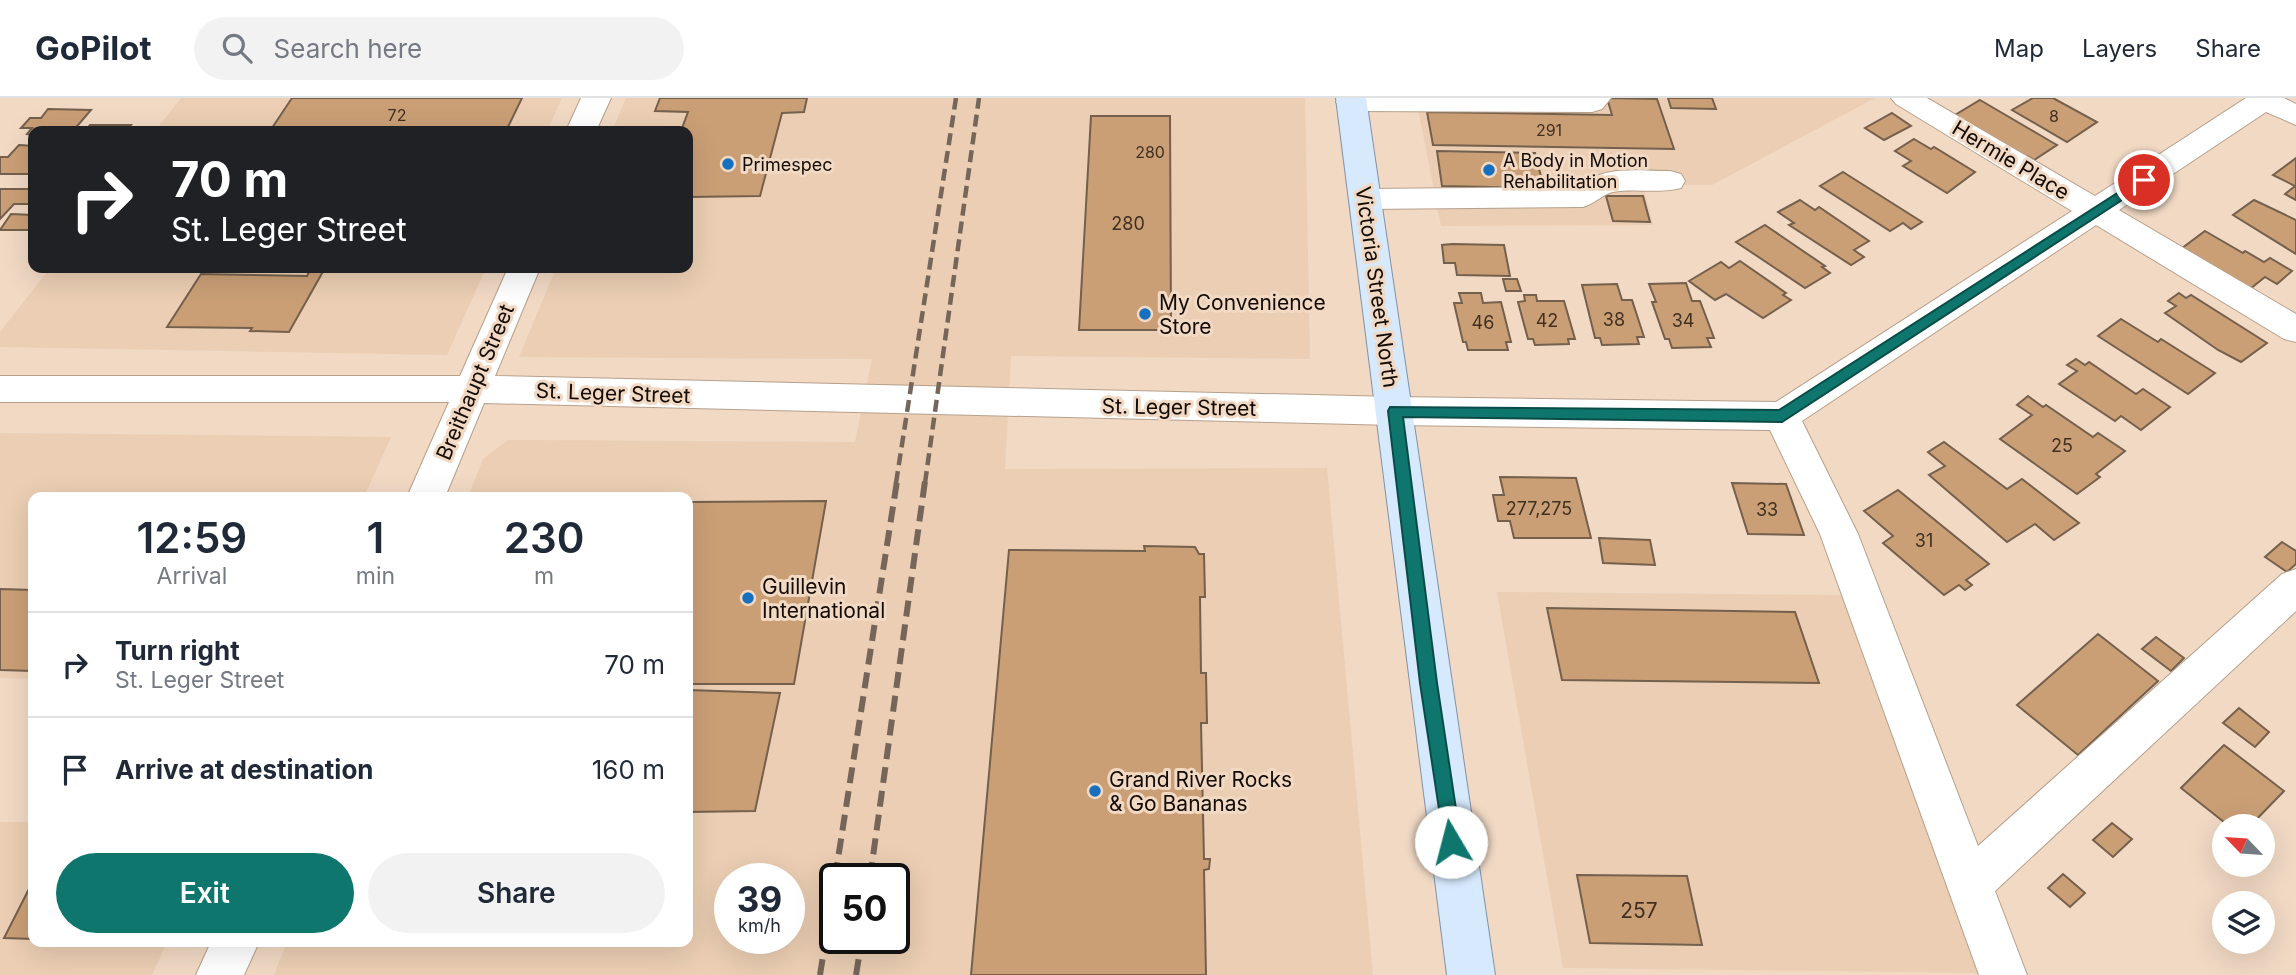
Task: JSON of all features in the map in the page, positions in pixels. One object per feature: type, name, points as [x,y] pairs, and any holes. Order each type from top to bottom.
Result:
[{"type":"main road","name":"Victoria Street North","points":[[1351,100],[1395,411],[1428,683],[1471,975]]},
{"type":"street","points":[[584,126],[596,98]]},
{"type":"street","points":[[1351,100],[1592,103],[1596,98]]},
{"type":"street","name":"Hermie Place","points":[[1906,98],[2296,330]]},
{"type":"street","points":[[2003,975],[1839,534],[1782,416],[2097,211],[2263,99],[2296,116]]},
{"type":"street","points":[[1365,199],[1583,197],[1603,182],[1670,181]]},
{"type":"street","name":"Breithaupt Street","points":[[428,492],[522,273]]},
{"type":"street","name":"St. Leger Street","points":[[0,389],[472,389],[1395,411],[1782,416]]},
{"type":"street","points":[[1969,884],[2296,586]]},
{"type":"street","points":[[220,975],[233,947]]},
{"type":"shaded area","points":[[181,98],[562,98],[549,126],[159,126]]},
{"type":"shaded area","points":[[626,98],[1305,98],[1310,359],[1011,356],[1005,469],[1327,468],[1373,975],[274,975],[285,947],[693,947],[693,492],[470,492],[483,459],[508,440],[855,442],[872,359],[519,357],[554,273],[693,273],[693,126],[614,126]]},
{"type":"shaded area","points":[[1416,98],[1875,98],[1712,185],[1643,185],[1653,225],[1441,226]]},
{"type":"shaded area","points":[[46,273],[484,273],[447,355],[0,347],[0,332]]},
{"type":"shaded area","points":[[0,433],[391,437],[366,492],[28,492],[28,679],[0,678]]},
{"type":"shaded area","points":[[1497,592],[1847,595],[1986,973],[1563,968]]},
{"type":"shaded area","points":[[0,822],[28,822],[28,947],[165,947],[152,975],[0,975]]},
{"type":"building","points":[[292,98],[522,98],[508,126],[273,126]]},
{"type":"building","name":"Primespec","points":[[660,98],[807,98],[804,112],[782,113],[760,196],[693,197],[693,126],[683,126],[688,112],[655,111]]},
{"type":"building","points":[[1607,98],[1657,99],[1674,149],[1433,145],[1427,112],[1612,115]]},
{"type":"building","points":[[1668,98],[1712,98],[1716,109],[1671,108]]},
{"type":"building","points":[[2033,98],[2053,98],[2097,122],[2067,142],[2012,110]]},
{"type":"building","points":[[1980,100],[2057,145],[2034,160],[2027,156],[2023,159],[1955,115]]},
{"type":"building","points":[[48,109],[91,110],[77,126],[21,128],[30,118],[41,118]]},
{"type":"building","points":[[1892,113],[1911,126],[1884,140],[1865,128]]},
{"type":"building","points":[[1091,116],[1170,116],[1171,330],[1079,330]]},
{"type":"building","points":[[90,125],[131,125],[130,126]]},
{"type":"building","points":[[1914,139],[1931,149],[1934,147],[1975,172],[1947,193],[1903,166],[1911,161],[1895,151]]},
{"type":"building","points":[[19,145],[28,146],[28,174],[0,174],[0,157],[8,157]]},
{"type":"building","name":"A Body in Motion Rehabilitation","points":[[1437,151],[1535,153],[1544,188],[1442,186]]},
{"type":"building","points":[[2296,158],[2296,200],[2285,194],[2295,186],[2273,175]]},
{"type":"building","points":[[1843,172],[1922,222],[1911,229],[1903,223],[1890,231],[1820,186]]},
{"type":"building","points":[[0,189],[28,189],[28,204],[14,204],[0,219]]},
{"type":"building","points":[[1606,196],[1643,196],[1650,222],[1613,221]]},
{"type":"building","points":[[1800,200],[1815,210],[1819,207],[1869,241],[1854,250],[1864,257],[1851,265],[1789,225],[1794,223],[1778,212]]},
{"type":"building","points":[[2254,200],[2296,220],[2296,254],[2233,215]]},
{"type":"building","points":[[11,214],[28,215],[28,230],[0,230]]},
{"type":"building","points":[[1765,225],[1825,266],[1822,267],[1830,273],[1805,288],[1736,242]]},
{"type":"building","points":[[2205,231],[2243,253],[2245,251],[2264,262],[2270,258],[2292,271],[2277,284],[2265,277],[2250,289],[2181,249]]},
{"type":"building","points":[[1442,245],[1504,245],[1510,276],[1457,275],[1455,263],[1444,263]]},
{"type":"building","points":[[1740,261],[1786,293],[1783,295],[1791,300],[1763,318],[1726,294],[1715,300],[1689,281],[1721,262],[1729,268]]},
{"type":"building","points":[[308,273],[322,273],[289,332],[250,331],[252,328],[167,327],[201,274],[307,276]]},
{"type":"building","points":[[1503,279],[1517,279],[1521,291],[1506,291]]},
{"type":"building","points":[[1686,283],[1692,301],[1700,301],[1714,338],[1707,338],[1711,347],[1672,348],[1669,339],[1665,339],[1652,302],[1656,302],[1649,284]]},
{"type":"building","points":[[1617,284],[1622,300],[1632,300],[1644,337],[1637,337],[1639,344],[1602,345],[1600,338],[1595,338],[1582,285]]},
{"type":"building","points":[[1459,293],[1481,293],[1483,303],[1501,302],[1511,342],[1506,342],[1508,350],[1468,350],[1466,342],[1463,342],[1454,303],[1462,303]]},
{"type":"building","points":[[2179,293],[2186,298],[2191,295],[2267,343],[2241,362],[2218,350],[2165,313],[2176,306],[2168,301]]},
{"type":"building","points":[[1524,295],[1536,295],[1537,301],[1564,301],[1575,339],[1568,339],[1569,344],[1535,345],[1533,339],[1528,339],[1518,302],[1525,301]]},
{"type":"building","points":[[2121,319],[2158,342],[2161,339],[2215,373],[2188,394],[2098,336]]},
{"type":"building","points":[[2076,359],[2085,365],[2089,362],[2136,394],[2143,389],[2170,407],[2141,430],[2121,416],[2115,421],[2059,384],[2077,371],[2067,365]]},
{"type":"building","points":[[2028,396],[2093,437],[2098,433],[2125,451],[2096,474],[2100,477],[2077,494],[2000,439],[2032,415],[2017,405]]},
{"type":"building","points":[[1944,442],[2007,489],[2022,479],[2079,523],[2054,540],[2035,524],[2007,542],[1929,475],[1945,466],[1928,452]]},
{"type":"building","points":[[1500,477],[1576,478],[1591,538],[1514,538],[1510,521],[1498,521],[1493,495],[1504,495]]},
{"type":"building","points":[[1732,483],[1786,484],[1804,535],[1748,534]]},
{"type":"building","points":[[1898,490],[1989,564],[1966,580],[1972,585],[1965,590],[1959,585],[1944,595],[1883,543],[1893,536],[1864,511]]},
{"type":"building","name":"Guillevin International","points":[[826,501],[794,684],[693,684],[693,502]]},
{"type":"building","points":[[1599,538],[1650,540],[1655,565],[1603,563]]},
{"type":"building","points":[[2282,542],[2296,551],[2296,564],[2287,572],[2265,557]]},
{"type":"building","name":"Grand River Rocks & Go Bananas","points":[[1144,546],[1195,547],[1199,554],[1204,554],[1205,597],[1200,597],[1201,673],[1206,673],[1207,723],[1201,723],[1204,859],[1210,859],[1209,869],[1204,870],[1206,975],[971,975],[1009,550],[1145,551]]},
{"type":"building","points":[[0,589],[28,590],[28,671],[0,670]]},
{"type":"building","points":[[1547,608],[1795,612],[1819,683],[1562,680]]},
{"type":"building","points":[[2098,634],[2158,681],[2078,755],[2017,705]]},
{"type":"building","points":[[2156,637],[2184,658],[2171,671],[2142,649]]},
{"type":"building","points":[[693,690],[780,693],[755,811],[693,812]]},
{"type":"building","points":[[2239,708],[2269,732],[2255,747],[2223,723]]},
{"type":"building","points":[[2224,745],[2284,791],[2262,814],[2214,814],[2181,788]]},
{"type":"building","points":[[2112,823],[2132,839],[2113,857],[2093,840]]},
{"type":"building","points":[[2063,874],[2085,893],[2070,907],[2048,888]]},
{"type":"building","points":[[1577,875],[1687,876],[1702,945],[1590,943]]},
{"type":"building","points":[[28,891],[28,939],[4,938]]},
{"type":"railway","points":[[896,483],[956,98]]},
{"type":"railway","points":[[925,483],[979,98]]},
{"type":"railway","points":[[837,863],[897,481]]},
{"type":"railway","points":[[872,863],[925,481]]},
{"type":"railway","points":[[820,975],[823,954]]},
{"type":"railway","points":[[856,975],[859,954]]},
{"type":"place","name":"Primespec","points":[[728,164]]},
{"type":"place","name":"A Body in Motion Rehabilitation","points":[[1489,170]]},
{"type":"place","name":"My Convenience Store","points":[[1145,314]]},
{"type":"place","name":"Guillevin International","points":[[748,598]]},
{"type":"place","name":"Grand River Rocks & Go Bananas","points":[[1095,791]]},
{"type":"route","points":[[1451,842],[1428,683],[1395,411],[1782,416],[2144,180]]}]
